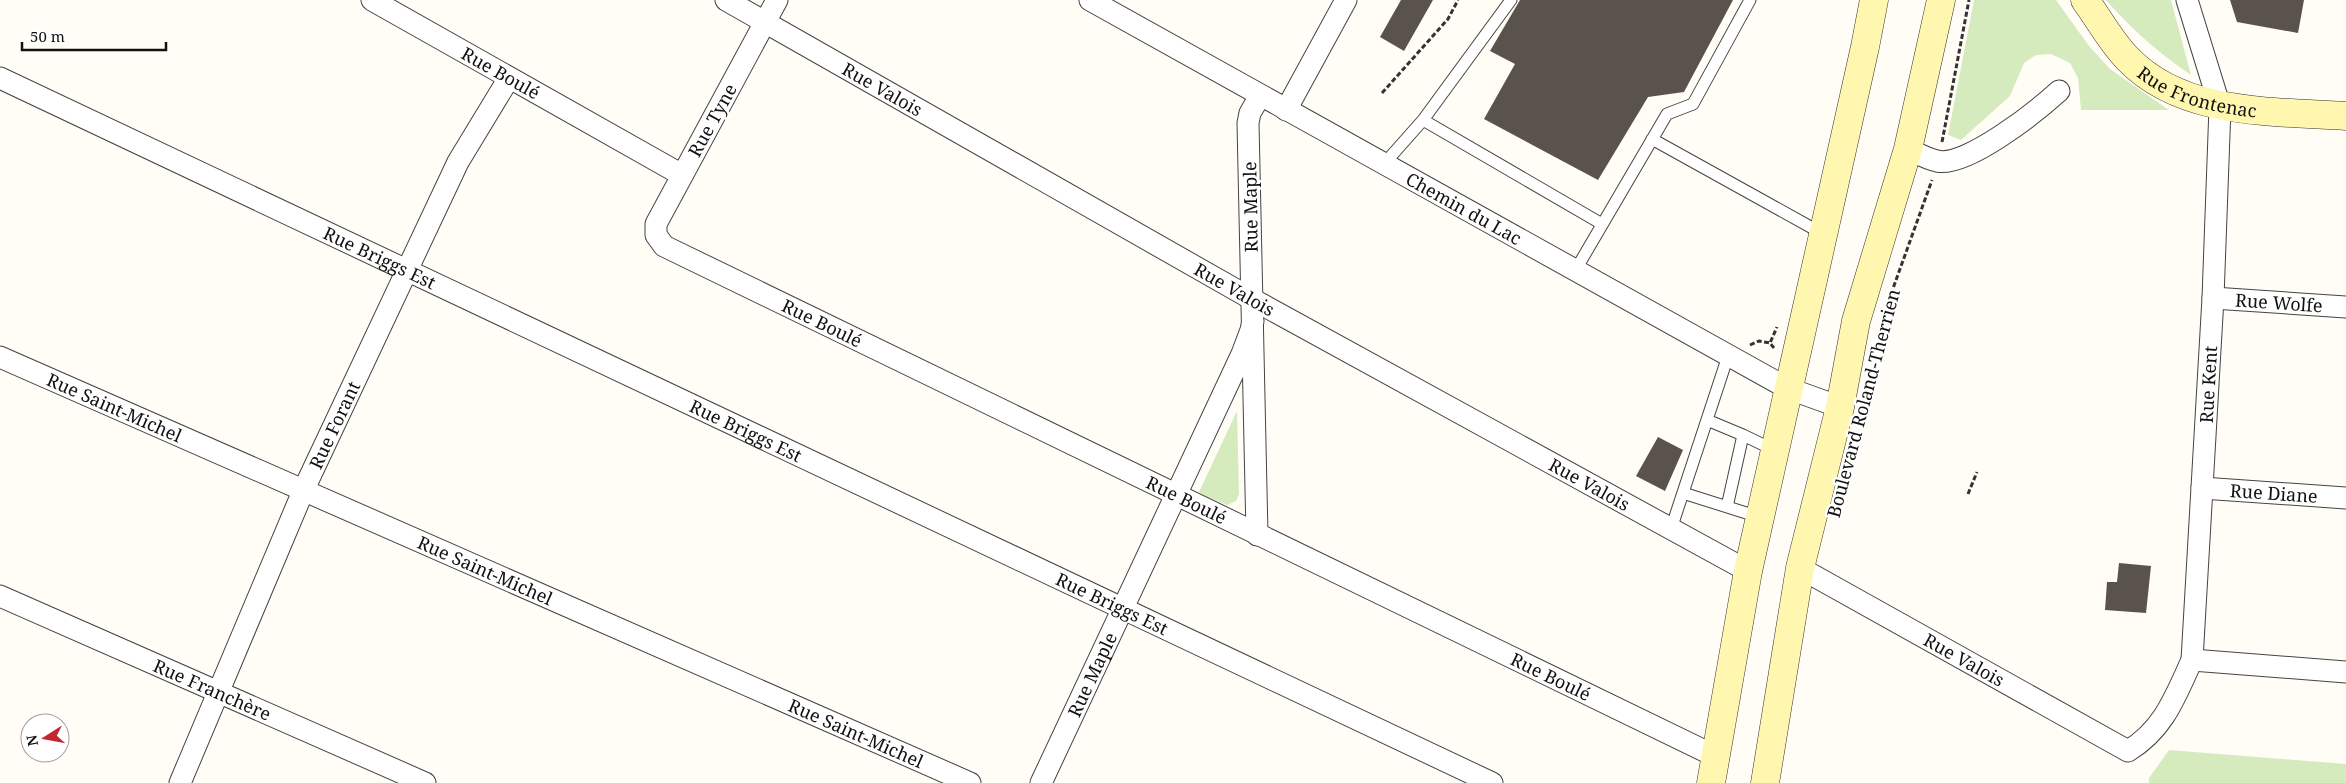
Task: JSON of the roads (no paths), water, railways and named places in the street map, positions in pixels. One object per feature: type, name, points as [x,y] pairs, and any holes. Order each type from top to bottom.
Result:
[{"type":"main road","points":[[1711,783],[1759,517],[1874,0]]},
{"type":"main road","name":"Boulevard Roland-Therrien","points":[[1765,783],[1800,568],[1840,407],[1856,321],[1908,149],[1941,0]]},
{"type":"main road","name":"Rue Frontenac","points":[[2085,0],[2128,58],[2162,85],[2220,106],[2346,116]]},
{"type":"street","name":"Rue Boulé","points":[[372,0],[682,175]]},
{"type":"street","name":"Rue Valois","points":[[726,0],[1252,299],[1748,571]]},
{"type":"street","name":"Rue Tyne","points":[[659,242],[656,235],[656,224],[777,0]]},
{"type":"street","name":"Chemin du Lac","points":[[1090,0],[1728,356],[1787,388],[1840,407]]},
{"type":"street","points":[[1286,110],[1346,0]]},
{"type":"street","name":"Rue Kent","points":[[2128,751],[2150,736],[2160,722],[2169,709],[2192,660],[2213,298],[2220,106],[2187,0]]},
{"type":"street","name":"Rue Briggs Est","points":[[0,78],[1492,783]]},
{"type":"street","name":"Rue Forant","points":[[180,783],[304,490],[467,145],[509,78]]},
{"type":"street","points":[[1908,149],[1938,162],[1964,156],[1993,141],[2032,116],[2059,91]]},
{"type":"street","name":"Rue Maple","points":[[1257,535],[1248,123],[1250,113],[1260,96]]},
{"type":"street","name":"Rue Boulé","points":[[659,242],[1257,535],[1715,756]]},
{"type":"street","name":"Rue Wolfe","points":[[2213,298],[2346,307]]},
{"type":"street","name":"Rue Maple","points":[[1041,783],[1248,340],[1252,321]]},
{"type":"street","name":"Rue Saint-Michel","points":[[0,357],[970,783]]},
{"type":"street","name":"Rue Diane","points":[[2202,488],[2346,498]]},
{"type":"street","name":"Rue Valois","points":[[1800,568],[2128,751]]},
{"type":"street","name":"Rue Franchère","points":[[0,596],[425,783]]},
{"type":"street","points":[[2192,660],[2346,672]]},
{"type":"lane","points":[[1384,164],[1423,120],[1511,0]]},
{"type":"lane","points":[[1575,271],[1667,114],[1693,104],[1750,0]]},
{"type":"lane","points":[[1423,120],[1602,224]]},
{"type":"lane","points":[[1652,139],[1816,230],[1823,232]]},
{"type":"lane","points":[[1671,529],[1728,356]]},
{"type":"lane","points":[[1707,420],[1774,450]]},
{"type":"lane","points":[[1728,507],[1743,435]]},
{"type":"lane","points":[[1683,493],[1759,517]]}]
